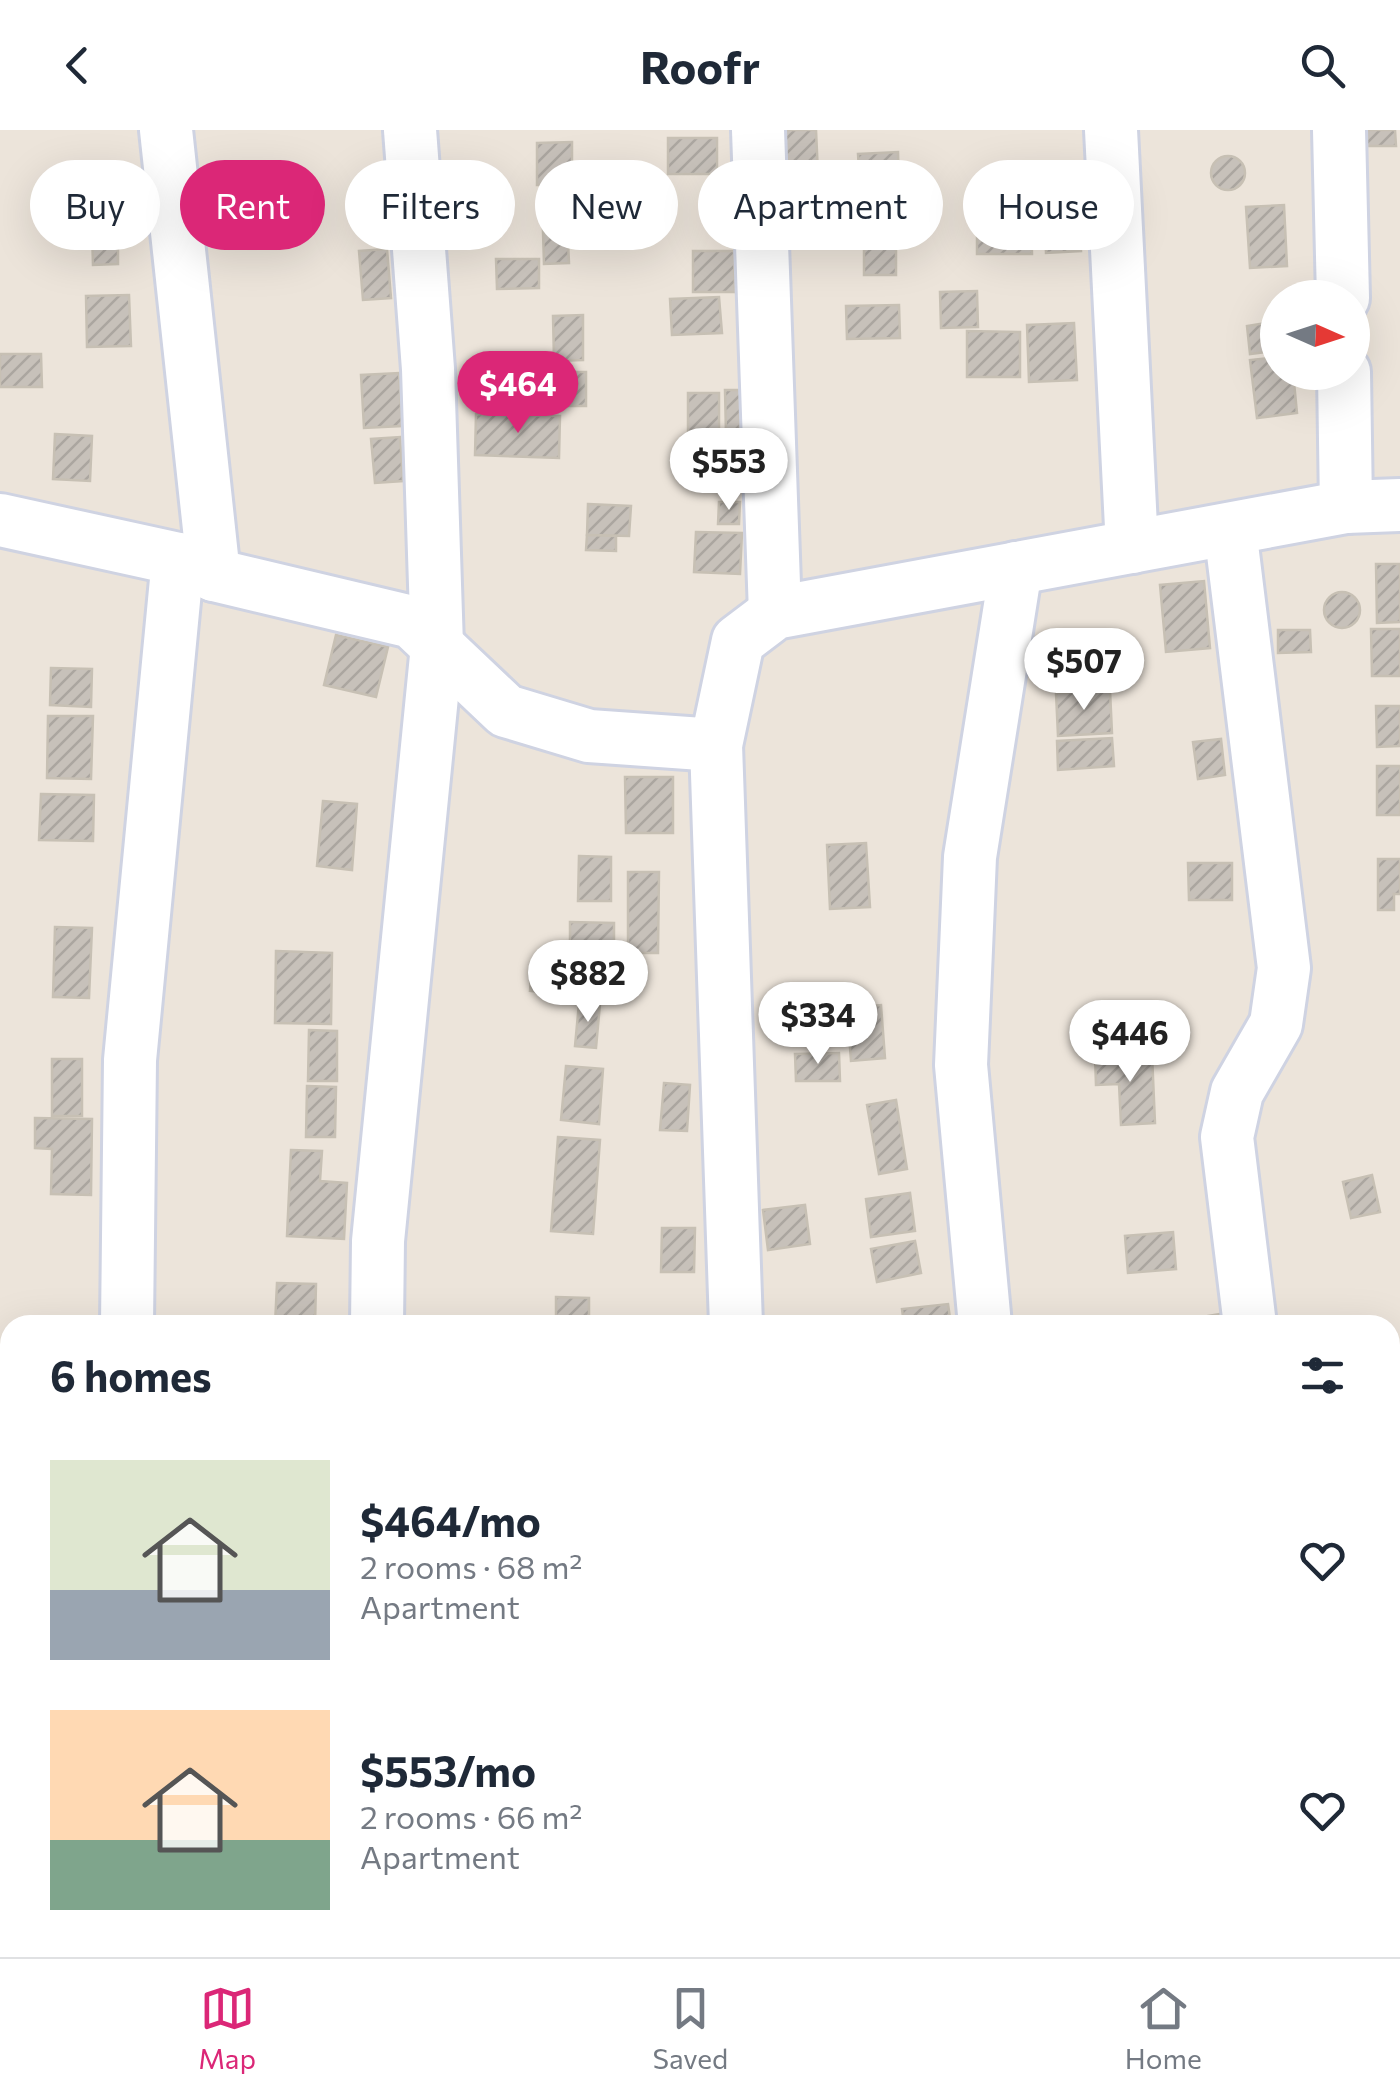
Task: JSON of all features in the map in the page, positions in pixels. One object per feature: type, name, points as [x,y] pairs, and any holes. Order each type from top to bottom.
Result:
[{"type":"street","points":[[127,1315],[130,1060],[196,567],[166,130]]},
{"type":"street","points":[[377,1315],[378,1241],[438,646],[428,370],[410,130]]},
{"type":"street","points":[[758,130],[775,613]]},
{"type":"street","points":[[1111,130],[1132,547]]},
{"type":"street","points":[[1340,130],[1342,280]]},
{"type":"street","points":[[1344,390],[1346,507]]},
{"type":"street","points":[[736,1315],[716,744],[738,641],[775,613],[1346,507],[1400,504]]},
{"type":"street","points":[[0,520],[412,622],[506,711],[589,736],[716,744]]},
{"type":"street","points":[[1230,529],[1284,968],[1276,1024],[1236,1092],[1227,1136],[1249,1315]]},
{"type":"street","points":[[984,1315],[961,1065],[970,857],[1016,568]]},
{"type":"building","points":[[780,130],[816,130],[817,160],[782,160]]},
{"type":"building","points":[[1346,130],[1395,130],[1396,146],[1346,146]]},
{"type":"building","points":[[668,138],[717,138],[717,160],[698,160],[698,174],[678,174],[678,160],[668,160]]},
{"type":"building","points":[[572,142],[572,160],[537,160],[537,143]]},
{"type":"building","points":[[898,152],[898,160],[858,160],[858,154]]},
{"type":"building","points":[[1228,156],[1240,161],[1245,173],[1240,185],[1228,190],[1216,185],[1211,173],[1216,161]]},
{"type":"building","points":[[1284,205],[1287,266],[1250,268],[1246,207]]},
{"type":"building","points":[[93,250],[118,250],[118,264],[93,265]]},
{"type":"building","points":[[387,250],[391,298],[363,300],[359,251]]},
{"type":"building","points":[[544,250],[568,250],[569,263],[544,264]]},
{"type":"building","points":[[864,250],[896,250],[896,275],[864,275]]},
{"type":"building","points":[[977,250],[1032,250],[1032,254],[977,254]]},
{"type":"building","points":[[1046,250],[1081,250],[1081,251]]},
{"type":"building","points":[[693,251],[734,251],[735,292],[693,292]]},
{"type":"building","points":[[496,259],[539,259],[539,288],[497,289]]},
{"type":"building","points":[[977,291],[978,327],[941,328],[940,292]]},
{"type":"building","points":[[129,295],[131,346],[87,347],[86,296]]},
{"type":"building","points":[[719,297],[722,333],[672,335],[670,299]]},
{"type":"building","points":[[899,305],[900,338],[847,339],[846,306]]},
{"type":"building","points":[[583,315],[583,360],[554,361],[553,316]]},
{"type":"building","points":[[1074,323],[1077,380],[1029,382],[1027,325]]},
{"type":"building","points":[[1260,324],[1260,353],[1250,354],[1247,326]]},
{"type":"building","points":[[967,331],[1020,332],[1020,377],[967,377]]},
{"type":"building","points":[[0,354],[41,354],[42,387],[0,387]]},
{"type":"building","points":[[1260,359],[1260,390],[1295,390],[1297,413],[1257,418],[1250,360]]},
{"type":"building","points":[[530,372],[586,372],[586,406],[530,406]]},
{"type":"building","points":[[399,373],[402,426],[364,428],[361,375]]},
{"type":"building","points":[[725,390],[740,390],[740,434],[726,434]]},
{"type":"building","points":[[688,393],[719,393],[719,454],[688,454]]},
{"type":"building","points":[[476,414],[560,416],[559,458],[475,455]]},
{"type":"building","points":[[55,434],[92,436],[90,481],[53,479]]},
{"type":"building","points":[[400,437],[403,481],[375,483],[371,439]]},
{"type":"building","points":[[719,502],[740,502],[739,524],[718,524]]},
{"type":"building","points":[[588,504],[631,506],[629,536],[587,535]]},
{"type":"building","points":[[696,532],[742,533],[740,574],[694,572]]},
{"type":"building","points":[[587,535],[616,536],[616,551],[586,550]]},
{"type":"building","points":[[1376,564],[1400,564],[1400,622],[1377,623]]},
{"type":"building","points":[[1204,581],[1210,648],[1166,652],[1160,585]]},
{"type":"building","points":[[1342,592],[1355,597],[1360,610],[1355,623],[1342,628],[1329,623],[1324,610],[1329,597]]},
{"type":"building","points":[[1371,629],[1400,629],[1400,676],[1372,676]]},
{"type":"building","points":[[1278,630],[1310,630],[1311,652],[1278,653]]},
{"type":"building","points":[[336,635],[388,647],[376,697],[324,685]]},
{"type":"building","points":[[51,668],[92,669],[91,707],[50,705]]},
{"type":"building","points":[[1110,690],[1112,733],[1058,736],[1056,693]]},
{"type":"building","points":[[1376,706],[1400,706],[1400,746],[1377,747]]},
{"type":"building","points":[[48,716],[93,716],[91,779],[47,778]]},
{"type":"building","points":[[1112,738],[1114,766],[1058,770],[1057,741]]},
{"type":"building","points":[[1221,739],[1225,775],[1198,779],[1193,742]]},
{"type":"building","points":[[1377,766],[1400,766],[1400,815],[1377,815]]},
{"type":"building","points":[[625,777],[673,777],[673,833],[626,833]]},
{"type":"building","points":[[41,794],[94,795],[93,841],[39,840]]},
{"type":"building","points":[[323,801],[357,804],[352,870],[317,866]]},
{"type":"building","points":[[866,843],[870,907],[830,909],[827,845]]},
{"type":"building","points":[[579,856],[611,857],[611,901],[578,901]]},
{"type":"building","points":[[1378,859],[1400,859],[1400,894],[1394,894],[1394,910],[1378,910]]},
{"type":"building","points":[[1188,863],[1232,863],[1232,900],[1189,900]]},
{"type":"building","points":[[628,872],[659,872],[658,953],[628,953]]},
{"type":"building","points":[[570,922],[614,923],[614,967],[570,967]]},
{"type":"building","points":[[55,927],[92,928],[89,998],[53,997]]},
{"type":"building","points":[[276,951],[332,953],[331,1024],[275,1023]]},
{"type":"building","points":[[531,976],[551,978],[550,993],[530,991]]},
{"type":"building","points":[[579,1003],[600,1004],[596,1048],[575,1046]]},
{"type":"building","points":[[881,1005],[885,1058],[851,1061],[847,1008]]},
{"type":"building","points":[[309,1030],[337,1031],[337,1081],[308,1081]]},
{"type":"building","points":[[839,1053],[840,1081],[796,1081],[795,1054]]},
{"type":"building","points":[[1152,1054],[1155,1123],[1121,1125],[1119,1084],[1096,1085],[1095,1056]]},
{"type":"building","points":[[52,1059],[82,1059],[82,1116],[52,1116]]},
{"type":"building","points":[[566,1066],[603,1069],[599,1124],[561,1120]]},
{"type":"building","points":[[664,1083],[690,1085],[687,1131],[660,1130]]},
{"type":"building","points":[[307,1086],[336,1087],[335,1137],[306,1137]]},
{"type":"building","points":[[896,1100],[907,1169],[879,1174],[867,1105]]},
{"type":"building","points":[[35,1118],[92,1119],[91,1195],[51,1194],[52,1149],[35,1148]]},
{"type":"building","points":[[558,1137],[600,1140],[593,1234],[551,1231]]},
{"type":"building","points":[[291,1150],[322,1151],[320,1181],[347,1183],[344,1239],[287,1236]]},
{"type":"building","points":[[1372,1175],[1380,1212],[1351,1218],[1343,1182]]},
{"type":"building","points":[[910,1193],[915,1231],[871,1237],[866,1199]]},
{"type":"building","points":[[805,1205],[810,1244],[768,1250],[763,1210]]},
{"type":"building","points":[[662,1228],[695,1228],[694,1272],[661,1272]]},
{"type":"building","points":[[1173,1232],[1176,1269],[1128,1273],[1125,1236]]},
{"type":"building","points":[[915,1241],[921,1273],[877,1282],[871,1249]]},
{"type":"building","points":[[277,1283],[316,1284],[315,1315],[275,1315]]},
{"type":"building","points":[[556,1297],[589,1298],[589,1315],[556,1315]]},
{"type":"building","points":[[948,1304],[950,1315],[903,1315],[902,1309]]}]
